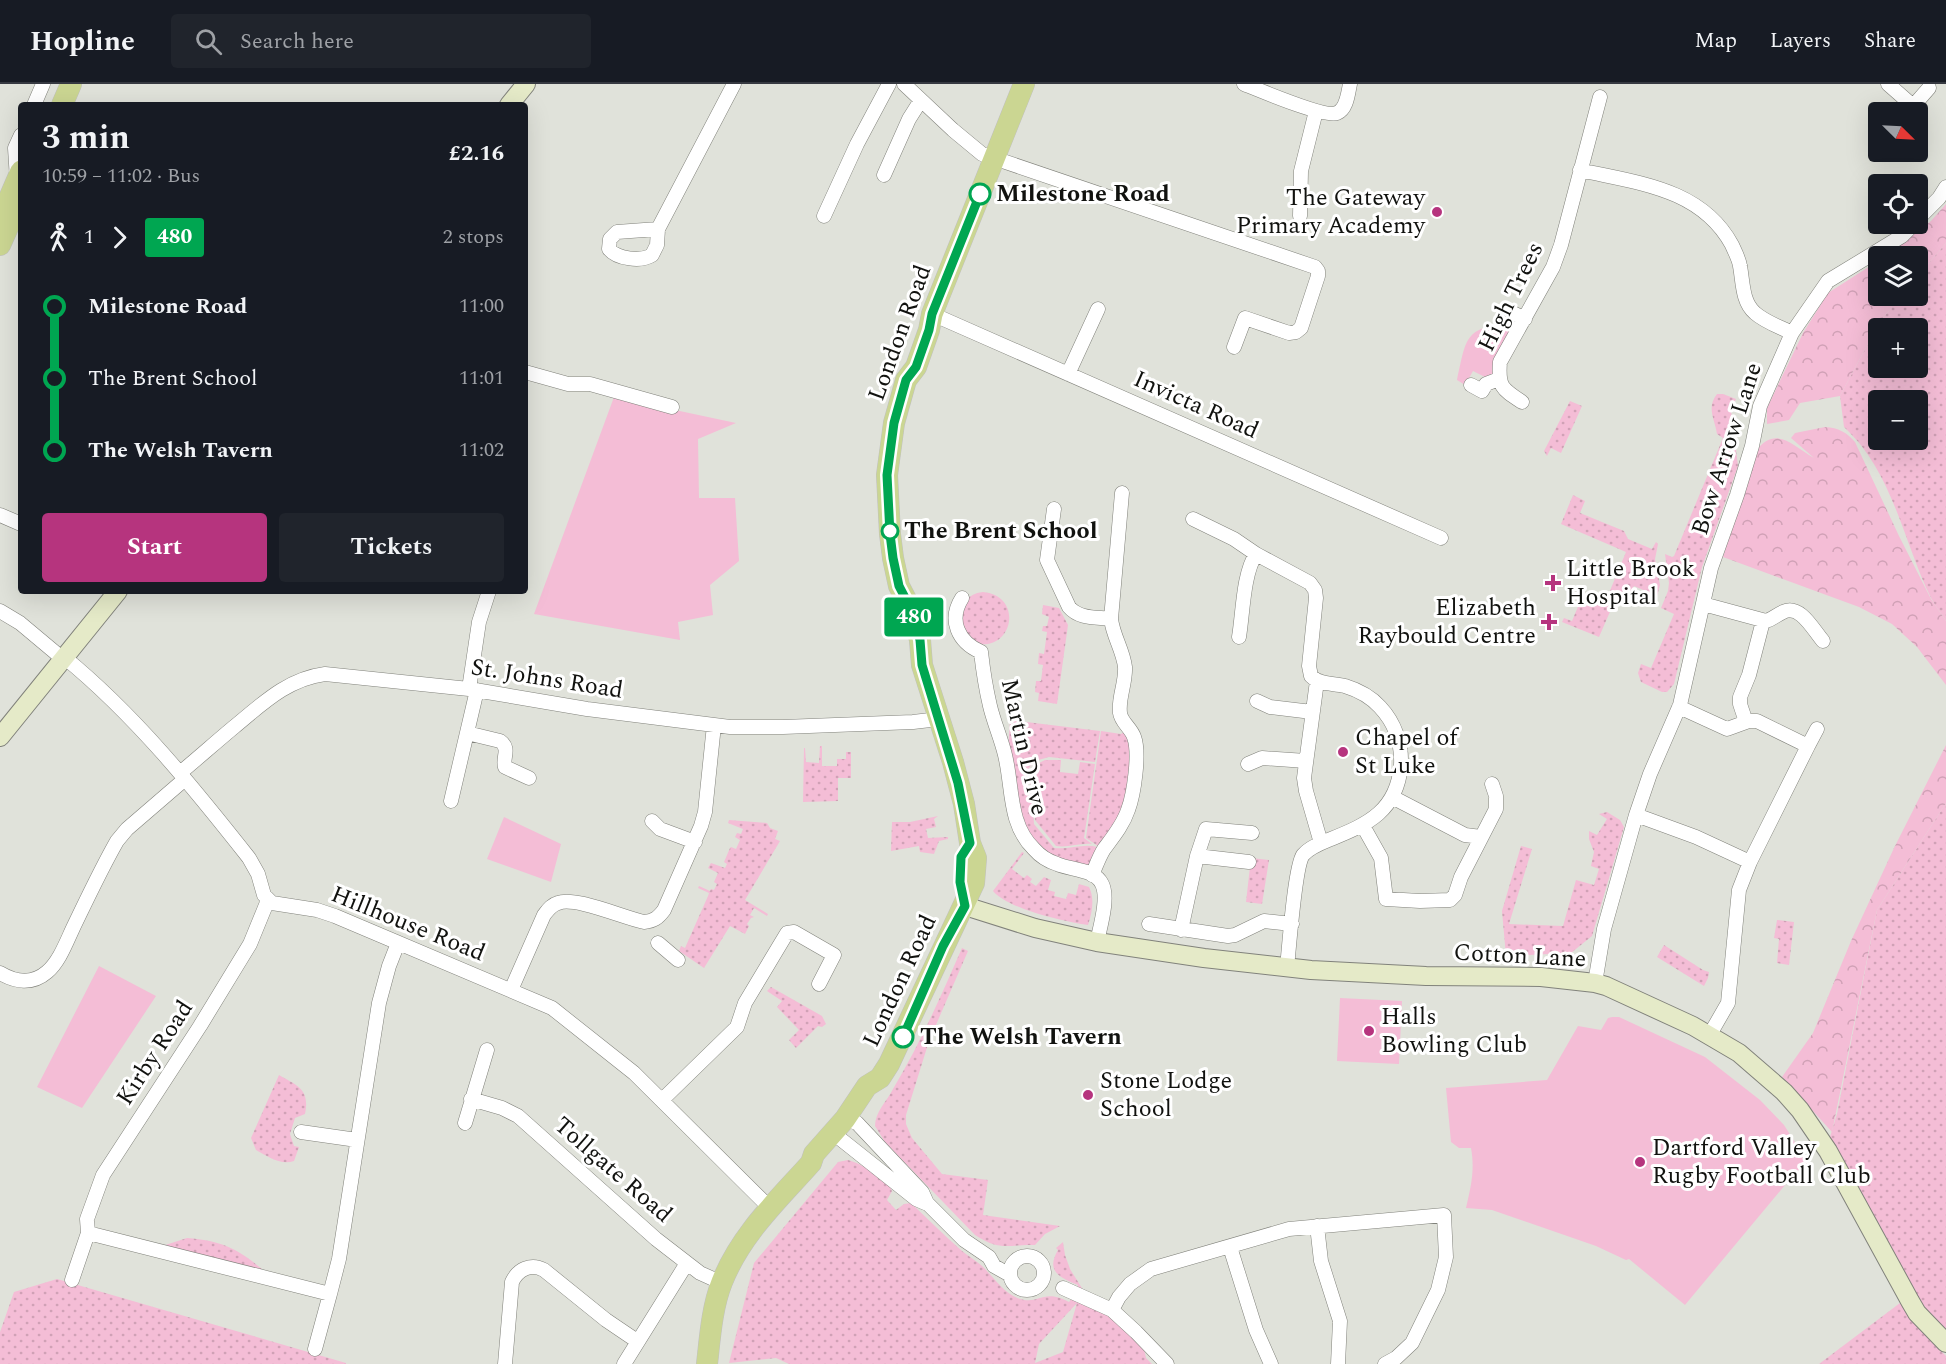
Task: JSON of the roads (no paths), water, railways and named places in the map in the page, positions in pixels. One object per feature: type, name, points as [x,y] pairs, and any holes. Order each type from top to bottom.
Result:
[{"type":"main road","points":[[50,102],[58,84]]},
{"type":"main road","points":[[63,102],[71,84]]},
{"type":"main road","points":[[511,102],[526,84]]},
{"type":"main road","name":"London Road","points":[[707,1364],[714,1311],[732,1260],[744,1240],[770,1208],[811,1163],[823,1161],[844,1129],[867,1086],[880,1078],[903,1037],[943,946],[965,906],[960,882],[961,857],[970,843],[961,794],[922,665],[920,640],[913,613],[899,586],[893,558],[887,475],[894,423],[906,380],[904,371],[919,328],[932,314],[1024,84]]},
{"type":"main road","points":[[0,218],[18,186]]},
{"type":"main road","points":[[0,246],[18,188]]},
{"type":"main road","points":[[0,736],[116,594]]},
{"type":"main road","name":"Cotton Lane","points":[[965,906],[1035,928],[1097,942],[1287,968],[1416,976],[1541,977],[1594,983],[1639,1001],[1709,1036],[1748,1060],[1797,1106],[1828,1151],[1917,1313],[1946,1343]]},
{"type":"street","points":[[35,102],[43,84]]},
{"type":"street","points":[[658,229],[734,84]]},
{"type":"street","points":[[824,216],[857,144],[889,84]]},
{"type":"street","points":[[904,84],[952,130],[982,154],[1316,267],[1318,271],[1301,327],[1296,332],[1289,333],[1247,311],[1234,347]]},
{"type":"street","points":[[1244,84],[1316,111],[1333,114],[1339,112],[1345,104],[1350,84]]},
{"type":"street","points":[[1888,84],[1905,102]]},
{"type":"street","points":[[1917,102],[1929,87]]},
{"type":"street","name":"High Trees","points":[[1522,402],[1505,391],[1499,379],[1500,362],[1553,267],[1561,245],[1600,97]]},
{"type":"street","points":[[884,175],[909,119],[921,100]]},
{"type":"street","points":[[1295,207],[1301,171],[1316,111]]},
{"type":"street","points":[[18,142],[15,148],[18,168]]},
{"type":"street","points":[[1580,171],[1658,188],[1680,196],[1695,205],[1718,226],[1735,251],[1749,307],[1760,317],[1792,333]]},
{"type":"street","name":"Bow Arrow Lane","points":[[1928,209],[1946,188]]},
{"type":"street","name":"Bow Arrow Lane","points":[[1594,983],[1604,929],[1636,815],[1650,774],[1679,707],[1711,568],[1752,446],[1760,406],[1792,333],[1828,281],[1904,234]]},
{"type":"street","points":[[1068,374],[1098,309]]},
{"type":"street","points":[[1510,312],[1525,319]]},
{"type":"street","name":"Invicta Road","points":[[932,314],[1441,538]]},
{"type":"street","points":[[528,373],[565,383],[590,384],[672,406]]},
{"type":"street","points":[[1471,385],[1482,391],[1486,384],[1499,379]]},
{"type":"street","points":[[1097,942],[1103,912],[1104,891],[1100,880],[1092,875],[1101,854],[1128,812],[1136,757],[1134,736],[1121,716],[1125,670],[1123,654],[1112,630],[1111,619],[1122,493]]},
{"type":"street","points":[[1054,509],[1047,560],[1069,607],[1074,613],[1083,616],[1111,619]]},
{"type":"street","points":[[1193,519],[1234,539],[1256,554],[1310,583],[1315,590],[1316,598],[1309,670],[1311,676],[1317,681],[1346,686],[1374,701],[1389,718],[1401,749],[1400,773],[1392,797],[1380,812],[1363,826],[1308,850],[1300,861],[1287,968]]},
{"type":"street","points":[[1,520],[18,523]]},
{"type":"street","points":[[1239,637],[1248,573],[1251,561],[1256,554]]},
{"type":"street","points":[[451,801],[467,733],[479,622],[488,594]]},
{"type":"street","name":"Martin Drive","points":[[962,598],[955,614],[956,628],[965,642],[981,652],[990,705],[1004,751],[1012,803],[1020,830],[1033,849],[1045,858],[1059,865],[1092,875]]},
{"type":"street","points":[[1703,604],[1763,621],[1772,620],[1785,611],[1793,611],[1807,619],[1823,641]]},
{"type":"street","points":[[0,611],[20,623],[105,692],[182,776],[249,858],[268,900]]},
{"type":"street","points":[[1746,722],[1740,699],[1749,675],[1763,621]]},
{"type":"street","name":"St. Johns Road","points":[[0,973],[12,980],[22,982],[37,979],[47,972],[63,949],[117,841],[127,829],[272,695],[292,683],[312,676],[339,675],[473,690],[587,709],[714,725],[783,727],[939,719]]},
{"type":"street","points":[[1317,681],[1304,785],[1321,843]]},
{"type":"street","points":[[1257,700],[1270,707],[1312,712]]},
{"type":"street","points":[[1679,707],[1725,728],[1746,722],[1759,722],[1808,746]]},
{"type":"street","points":[[511,990],[544,915],[551,906],[559,902],[568,901],[636,921],[652,921],[659,917],[695,842],[705,812],[714,725]]},
{"type":"street","points":[[1709,1036],[1728,999],[1739,890],[1750,862],[1816,729]]},
{"type":"street","points":[[467,733],[500,741],[507,750],[505,767],[529,778]]},
{"type":"street","points":[[1248,764],[1262,758],[1306,761]]},
{"type":"street","points":[[1363,826],[1384,866],[1385,897],[1387,899],[1450,900],[1455,895],[1461,876],[1496,808],[1496,796],[1492,784]]},
{"type":"street","points":[[1392,797],[1465,835],[1481,837]]},
{"type":"street","points":[[1636,815],[1696,837],[1750,862]]},
{"type":"street","points":[[652,821],[660,830],[695,842]]},
{"type":"street","points":[[1181,930],[1197,856],[1206,829],[1252,833]]},
{"type":"street","points":[[1197,856],[1249,862]]},
{"type":"street","name":"Hillhouse Road","points":[[268,900],[278,905],[327,913],[542,1003],[564,1016],[634,1073],[770,1208]]},
{"type":"street","name":"Kirby Road","points":[[72,1280],[88,1233],[87,1219],[103,1175],[200,1026],[250,944],[268,900]]},
{"type":"street","points":[[1149,924],[1230,936],[1264,921],[1292,924]]},
{"type":"street","points":[[662,1100],[737,1027],[745,1004],[787,933],[794,932],[834,955],[819,984]]},
{"type":"street","points":[[315,1349],[339,1259],[379,1003],[398,943]]},
{"type":"street","points":[[658,943],[678,960]]},
{"type":"street","points":[[1730,979],[1745,981]]},
{"type":"street","points":[[465,1123],[487,1050]]},
{"type":"street","name":"Tollgate Road","points":[[471,1099],[502,1108],[518,1116],[656,1239],[687,1263],[722,1283]]},
{"type":"street","points":[[844,1129],[922,1192],[927,1203],[964,1240],[989,1257],[994,1266],[1010,1275]]},
{"type":"street","points":[[844,1129],[869,1160],[916,1199],[927,1203]]},
{"type":"street","points":[[301,1132],[357,1140]]},
{"type":"street","points":[[1112,1310],[1127,1287],[1144,1273],[1165,1265],[1289,1229],[1444,1210],[1446,1257],[1438,1290],[1412,1343],[1396,1358],[1385,1364]]},
{"type":"street","points":[[1317,1226],[1321,1260],[1340,1321],[1338,1364]]},
{"type":"street","points":[[88,1233],[330,1294]]},
{"type":"street","points":[[1230,1247],[1256,1330],[1271,1364]]},
{"type":"street","points":[[989,1257],[999,1255],[1016,1259],[1025,1256],[1038,1260],[1044,1269],[1039,1285],[1026,1290],[1013,1284],[1010,1275],[1012,1264],[1016,1259]]},
{"type":"street","points":[[624,1364],[687,1263]]},
{"type":"street","points":[[505,1364],[512,1282],[516,1275],[530,1267],[544,1270],[606,1320],[637,1341]]},
{"type":"street","points":[[1063,1288],[1112,1310],[1167,1364]]},
{"type":"place","name":"Milestone Road","points":[[980,194]]},
{"type":"place","name":"The Gateway Primary Academy","points":[[1437,212]]},
{"type":"place","name":"The Brent School","points":[[890,531]]},
{"type":"place","name":"Little Brook Hospital","points":[[1553,583]]},
{"type":"place","name":"Elizabeth Raybould Centre","points":[[1549,622]]},
{"type":"place","name":"Chapel of St Luke","points":[[1343,752]]},
{"type":"place","name":"Halls Bowling Club","points":[[1369,1031]]},
{"type":"place","name":"The Welsh Tavern","points":[[903,1037]]},
{"type":"place","name":"Stone Lodge School","points":[[1088,1095]]},
{"type":"place","name":"Dartford Valley Rugby Football Club","points":[[1640,1162]]}]
